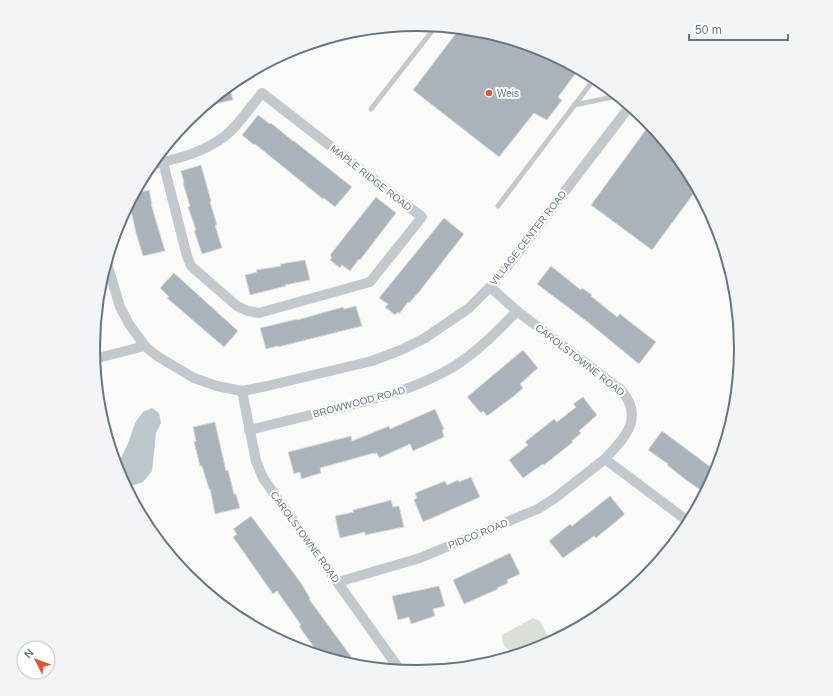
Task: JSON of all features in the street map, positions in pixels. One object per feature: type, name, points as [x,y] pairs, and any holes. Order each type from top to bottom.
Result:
[{"type":"street","name":"MAPLE RIDGE ROAD","points":[[162,160],[191,266],[237,306],[248,311],[259,313],[370,282],[422,217],[262,93],[231,130],[216,142],[198,153],[164,157]]},
{"type":"street","name":"VILLAGE CENTER ROAD","points":[[242,391],[372,360],[400,350],[425,338],[448,324],[469,308],[490,287],[627,111]]},
{"type":"street","points":[[109,270],[120,307],[129,324],[145,346],[157,356],[194,378],[217,386],[242,391]]},
{"type":"street","name":"CAROLSTOWNE ROAD","points":[[490,287],[517,311],[621,390],[628,399],[632,416],[631,425],[624,438],[605,459]]},
{"type":"street","name":"BROWWOOD ROAD","points":[[249,430],[380,398],[417,386],[453,367],[475,352],[497,333],[517,311]]},
{"type":"street","points":[[100,357],[145,346]]},
{"type":"street","name":"CAROLSTOWNE ROAD","points":[[242,391],[256,461],[263,478],[396,664]]},
{"type":"street","points":[[605,459],[684,518]]},
{"type":"street","name":"PIDCO ROAD","points":[[338,582],[420,558],[538,509],[605,459]]},
{"type":"lane","points":[[371,109],[432,32]]},
{"type":"lane","points":[[498,206],[591,83]]},
{"type":"lane","points":[[574,105],[610,98]]},
{"type":"shaded area","points":[[152,408],[159,413],[161,423],[156,433],[152,471],[143,482],[131,486],[120,460],[135,423],[143,412]]},
{"type":"shaded area","points":[[533,618],[540,621],[548,636],[510,651],[503,643],[502,635]]},
{"type":"building","name":"Weis","points":[[456,34],[478,37],[518,48],[538,55],[576,73],[558,97],[562,100],[547,120],[534,113],[499,157],[413,90]]},
{"type":"building","points":[[231,92],[233,100],[215,104]]},
{"type":"building","points":[[258,115],[270,124],[271,123],[352,187],[335,207],[242,135]]},
{"type":"building","points":[[646,129],[668,155],[693,194],[652,250],[591,205]]},
{"type":"building","points":[[201,165],[222,248],[202,254],[188,207],[190,206],[181,171]]},
{"type":"building","points":[[149,190],[151,204],[165,251],[143,256],[131,211],[140,192]]},
{"type":"building","points":[[376,197],[396,213],[350,271],[342,265],[340,268],[330,260],[332,257],[330,255]]},
{"type":"building","points":[[444,218],[464,234],[419,292],[409,303],[408,302],[399,314],[398,312],[395,315],[385,307],[388,304],[379,298]]},
{"type":"building","points":[[305,260],[310,280],[285,285],[286,286],[250,295],[245,275],[257,272],[256,270],[281,266],[280,264]]},
{"type":"building","points":[[551,266],[581,290],[582,288],[592,295],[591,296],[617,317],[620,314],[656,342],[639,364],[589,323],[537,284]]},
{"type":"building","points":[[174,273],[238,331],[224,347],[167,298],[169,297],[160,288]]},
{"type":"building","points":[[356,306],[362,326],[266,349],[260,328],[297,320],[343,307],[344,309]]},
{"type":"building","points":[[523,350],[538,368],[520,384],[523,388],[514,396],[487,416],[483,411],[481,413],[467,397]]},
{"type":"building","points":[[583,397],[597,415],[579,431],[581,433],[572,441],[573,442],[544,465],[543,464],[523,478],[509,460],[528,445],[525,442],[554,419],[557,422],[576,407],[573,404]]},
{"type":"building","points":[[435,409],[444,429],[442,430],[444,437],[413,451],[410,444],[379,458],[377,453],[374,453],[320,468],[321,473],[301,479],[300,472],[294,474],[288,452],[351,436],[352,441],[389,426],[390,429]]},
{"type":"building","points":[[215,422],[226,471],[228,470],[234,494],[236,494],[240,508],[215,514],[210,489],[202,466],[200,466],[194,442],[196,441],[193,427]]},
{"type":"building","points":[[662,431],[710,467],[700,490],[667,465],[668,464],[648,450]]},
{"type":"building","points":[[471,477],[480,497],[423,522],[414,500],[417,498],[415,493],[445,481],[447,485],[458,480],[459,482]]},
{"type":"building","points":[[610,496],[624,515],[596,538],[594,536],[563,558],[549,541],[570,524],[572,526]]},
{"type":"building","points":[[391,500],[393,507],[399,506],[404,527],[365,535],[365,532],[340,538],[335,516],[354,512],[353,510]]},
{"type":"building","points":[[251,516],[301,583],[310,598],[309,599],[352,658],[314,648],[299,626],[301,625],[277,591],[273,594],[233,537],[237,534],[233,529]]},
{"type":"building","points":[[510,553],[520,574],[507,580],[508,583],[497,588],[498,589],[464,604],[453,580]]},
{"type":"building","points":[[439,586],[445,606],[433,609],[435,616],[411,624],[409,617],[398,620],[392,596]]},
{"type":"place","name":"Weis","points":[[489,93]]}]
